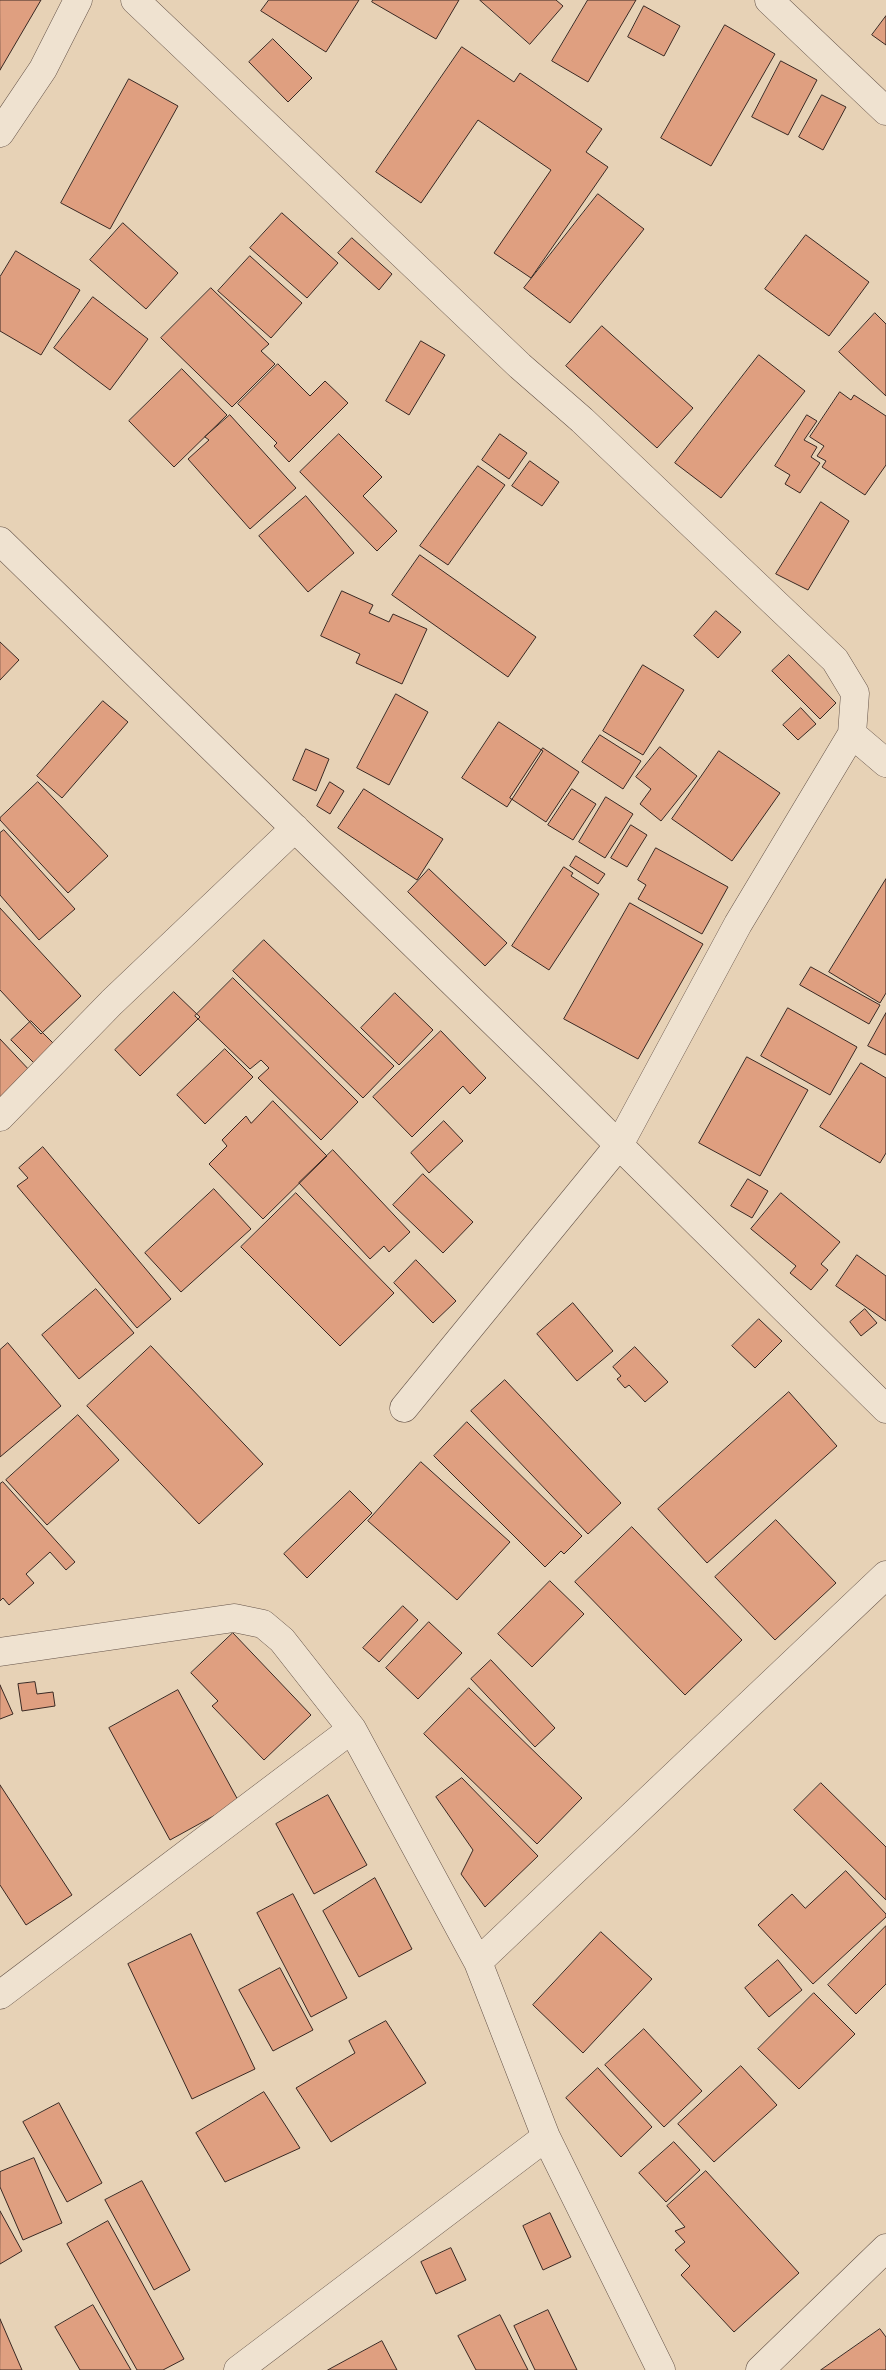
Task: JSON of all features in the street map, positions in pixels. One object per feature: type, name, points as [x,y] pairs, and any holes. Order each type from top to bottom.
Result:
[{"type":"street","points":[[0,133],[43,69],[78,0]]},
{"type":"street","points":[[135,0],[513,359],[589,427],[835,660],[855,693],[852,734],[738,924],[619,1145],[404,1408]]},
{"type":"street","points":[[769,0],[886,111]]},
{"type":"street","points":[[0,541],[619,1145],[886,1409]]},
{"type":"street","points":[[852,734],[886,763]]},
{"type":"street","points":[[0,1117],[112,1002],[295,828]]},
{"type":"street","points":[[478,1962],[886,1576]]},
{"type":"street","points":[[0,1652],[234,1618],[263,1624],[282,1640],[352,1729],[478,1962],[546,2137],[661,2370]]},
{"type":"street","points":[[0,1995],[352,1729]]},
{"type":"street","points":[[238,2370],[546,2137]]},
{"type":"street","points":[[760,2370],[886,2248]]},
{"type":"building","points":[[0,0],[41,0],[0,70]]},
{"type":"building","points":[[269,0],[359,0],[326,52],[261,11]]},
{"type":"building","points":[[373,0],[459,0],[436,39],[372,2]]},
{"type":"building","points":[[480,0],[556,0],[563,6],[530,44]]},
{"type":"building","points":[[588,0],[636,0],[588,82],[552,61]]},
{"type":"building","points":[[644,6],[680,26],[664,56],[628,37]]},
{"type":"building","points":[[886,16],[886,45],[872,35]]},
{"type":"building","points":[[725,25],[775,54],[711,166],[661,138]]},
{"type":"building","points":[[273,39],[312,78],[288,102],[249,62]]},
{"type":"building","points":[[462,47],[514,82],[520,73],[602,129],[586,152],[608,167],[531,278],[494,253],[551,170],[478,120],[421,203],[376,172]]},
{"type":"building","points":[[781,61],[817,80],[788,135],[752,117]]},
{"type":"building","points":[[129,79],[178,106],[110,229],[61,203]]},
{"type":"building","points":[[822,95],[846,107],[823,150],[799,137]]},
{"type":"building","points":[[598,194],[644,229],[570,323],[524,288]]},
{"type":"building","points":[[282,213],[338,263],[307,298],[250,248]]},
{"type":"building","points":[[123,223],[178,273],[146,309],[90,260]]},
{"type":"building","points":[[806,235],[869,282],[829,336],[765,289]]},
{"type":"building","points":[[352,238],[392,274],[379,290],[338,253]]},
{"type":"building","points":[[16,251],[80,290],[41,355],[0,331],[0,277]]},
{"type":"building","points":[[250,256],[302,303],[271,338],[218,291]]},
{"type":"building","points":[[211,288],[269,344],[261,351],[275,364],[232,407],[161,338]]},
{"type":"building","points":[[93,297],[148,339],[110,390],[54,348]]},
{"type":"building","points":[[875,313],[886,324],[886,396],[839,352]]},
{"type":"building","points":[[602,326],[693,408],[657,448],[566,366]]},
{"type":"building","points":[[421,341],[445,355],[409,415],[386,401]]},
{"type":"building","points":[[759,355],[805,391],[721,498],[675,463]]},
{"type":"building","points":[[278,364],[310,396],[325,381],[348,403],[289,462],[274,446],[277,443],[238,404]]},
{"type":"building","points":[[182,369],[227,415],[174,467],[129,421]]},
{"type":"building","points":[[840,392],[851,400],[854,395],[886,416],[886,465],[865,495],[822,467],[826,461],[817,456],[824,446],[810,437]]},
{"type":"building","points":[[230,415],[296,488],[250,529],[188,459],[209,440],[205,437]]},
{"type":"building","points":[[807,415],[817,421],[804,440],[817,447],[811,457],[820,463],[800,493],[785,484],[790,475],[775,466]]},
{"type":"building","points":[[339,434],[382,477],[363,496],[397,531],[377,551],[300,472]]},
{"type":"building","points":[[500,434],[527,453],[509,479],[482,460]]},
{"type":"building","points":[[530,461],[559,482],[542,506],[512,486]]},
{"type":"building","points":[[478,466],[505,485],[448,565],[420,546]]},
{"type":"building","points":[[306,496],[354,553],[308,592],[259,536]]},
{"type":"building","points":[[821,502],[849,521],[808,590],[776,574]]},
{"type":"building","points":[[420,555],[536,637],[508,677],[392,595]]},
{"type":"building","points":[[342,591],[373,605],[369,613],[389,622],[393,614],[427,629],[402,684],[356,663],[360,654],[321,636]]},
{"type":"building","points":[[716,611],[741,632],[718,658],[694,636]]},
{"type":"building","points":[[0,642],[19,660],[0,680]]},
{"type":"building","points":[[789,655],[836,703],[820,719],[772,671]]},
{"type":"building","points":[[643,665],[684,690],[643,755],[603,731]]},
{"type":"building","points":[[396,694],[428,712],[389,785],[357,768]]},
{"type":"building","points":[[103,701],[128,722],[62,798],[37,776]]},
{"type":"building","points":[[801,708],[816,724],[798,740],[783,725]]},
{"type":"building","points":[[499,722],[543,751],[507,807],[462,778]]},
{"type":"building","points":[[600,735],[641,761],[623,789],[582,762]]},
{"type":"building","points":[[660,747],[697,776],[661,821],[640,804],[651,789],[636,777]]},
{"type":"building","points":[[543,748],[579,772],[546,822],[510,798]]},
{"type":"building","points":[[306,749],[329,759],[316,791],[293,780]]},
{"type":"building","points":[[719,751],[780,793],[732,861],[672,819]]},
{"type":"building","points":[[38,782],[108,856],[68,893],[0,820]]},
{"type":"building","points":[[330,782],[344,791],[330,814],[317,806]]},
{"type":"building","points":[[364,789],[443,839],[417,880],[338,828]]},
{"type":"building","points":[[572,789],[596,804],[573,840],[548,825]]},
{"type":"building","points":[[606,797],[633,814],[605,858],[579,842]]},
{"type":"building","points":[[631,825],[647,835],[627,867],[611,858]]},
{"type":"building","points":[[4,830],[75,909],[39,940],[0,895],[0,833]]},
{"type":"building","points":[[656,848],[728,887],[702,934],[638,899],[646,885],[638,880]]},
{"type":"building","points":[[576,856],[605,874],[598,884],[570,866]]},
{"type":"building","points":[[564,867],[573,873],[571,876],[599,894],[549,970],[512,946]]},
{"type":"building","points":[[429,869],[507,943],[485,966],[408,892]]},
{"type":"building","points":[[886,879],[886,993],[880,1003],[829,972]]},
{"type":"building","points":[[630,903],[703,944],[638,1059],[564,1019]]},
{"type":"building","points":[[0,908],[81,996],[41,1034],[0,990]]},
{"type":"building","points":[[264,940],[394,1066],[363,1098],[233,971]]},
{"type":"building","points":[[811,967],[880,1005],[869,1024],[800,985]]},
{"type":"building","points":[[233,978],[358,1102],[321,1140],[258,1078],[269,1068],[261,1060],[250,1069],[195,1016]]},
{"type":"building","points":[[174,992],[200,1017],[140,1076],[115,1050]]},
{"type":"building","points":[[395,993],[433,1030],[399,1065],[361,1028]]},
{"type":"building","points":[[788,1008],[857,1047],[830,1095],[761,1056]]},
{"type":"building","points":[[886,1013],[886,1055],[868,1046]]},
{"type":"building","points":[[31,1021],[59,1049],[39,1068],[11,1040]]},
{"type":"building","points":[[441,1031],[486,1078],[470,1094],[463,1086],[412,1137],[373,1097]]},
{"type":"building","points":[[0,1039],[32,1073],[0,1102]]},
{"type":"building","points":[[225,1049],[253,1077],[205,1124],[177,1095]]},
{"type":"building","points":[[747,1057],[808,1090],[760,1176],[699,1143]]},
{"type":"building","points":[[861,1063],[886,1078],[886,1153],[880,1163],[820,1127]]},
{"type":"building","points":[[273,1101],[327,1156],[263,1219],[209,1164],[227,1146],[222,1140],[246,1116],[251,1123]]},
{"type":"building","points":[[444,1121],[463,1141],[429,1173],[411,1153]]},
{"type":"building","points":[[43,1147],[171,1299],[137,1328],[17,1186],[28,1178],[19,1168]]},
{"type":"building","points":[[333,1150],[410,1232],[389,1252],[384,1246],[370,1259],[299,1183]]},
{"type":"building","points":[[423,1174],[473,1222],[443,1253],[393,1205]]},
{"type":"building","points":[[748,1179],[768,1191],[752,1218],[731,1206]]},
{"type":"building","points":[[214,1189],[251,1229],[181,1292],[145,1253]]},
{"type":"building","points":[[296,1193],[394,1293],[340,1346],[241,1247]]},
{"type":"building","points":[[781,1193],[840,1242],[821,1264],[828,1270],[811,1290],[790,1273],[796,1266],[751,1229]]},
{"type":"building","points":[[857,1255],[886,1276],[886,1321],[836,1286]]},
{"type":"building","points":[[416,1260],[456,1301],[433,1323],[394,1283]]},
{"type":"building","points":[[96,1289],[134,1333],[79,1379],[42,1335]]},
{"type":"building","points":[[573,1303],[613,1351],[577,1381],[537,1334]]},
{"type":"building","points":[[865,1309],[877,1323],[861,1336],[850,1322]]},
{"type":"building","points":[[759,1319],[782,1341],[755,1368],[732,1346]]},
{"type":"building","points":[[8,1343],[61,1406],[0,1457],[0,1350]]},
{"type":"building","points":[[151,1346],[263,1464],[199,1524],[87,1406]]},
{"type":"building","points":[[635,1347],[668,1382],[645,1402],[629,1385],[625,1388],[617,1379],[621,1376],[613,1367]]},
{"type":"building","points":[[505,1380],[621,1503],[588,1534],[471,1411]]},
{"type":"building","points":[[789,1392],[837,1446],[707,1563],[658,1509]]},
{"type":"building","points":[[78,1415],[119,1460],[47,1525],[6,1480]]},
{"type":"building","points":[[467,1422],[582,1536],[564,1554],[561,1551],[545,1567],[434,1456]]},
{"type":"building","points":[[421,1462],[510,1542],[457,1600],[368,1521]]},
{"type":"building","points":[[3,1482],[75,1562],[66,1570],[50,1552],[26,1574],[34,1583],[9,1605],[3,1598],[0,1601],[0,1484]]},
{"type":"building","points":[[350,1491],[372,1513],[307,1578],[284,1554]]},
{"type":"building","points":[[776,1520],[836,1583],[775,1640],[715,1577]]},
{"type":"building","points":[[632,1527],[742,1640],[685,1695],[575,1582]]},
{"type":"building","points":[[550,1581],[584,1614],[532,1667],[498,1634]]},
{"type":"building","points":[[403,1606],[418,1620],[379,1662],[363,1648]]},
{"type":"building","points":[[429,1622],[462,1653],[418,1699],[386,1668]]},
{"type":"building","points":[[233,1633],[311,1715],[264,1760],[212,1706],[218,1701],[191,1673]]},
{"type":"building","points":[[491,1660],[555,1728],[535,1747],[471,1679]]},
{"type":"building","points":[[35,1682],[37,1694],[53,1692],[55,1706],[22,1711],[18,1684]]},
{"type":"building","points":[[0,1685],[13,1714],[0,1719]]},
{"type":"building","points":[[469,1688],[582,1798],[537,1844],[424,1734]]},
{"type":"building","points":[[178,1690],[239,1802],[170,1840],[109,1728]]},
{"type":"building","points":[[462,1778],[538,1856],[485,1907],[461,1874],[473,1850],[436,1797]]},
{"type":"building","points":[[821,1783],[886,1847],[886,1900],[794,1810]]},
{"type":"building","points":[[0,1785],[72,1895],[26,1925],[0,1885]]},
{"type":"building","points":[[328,1795],[367,1865],[314,1894],[276,1824]]},
{"type":"building","points":[[846,1871],[886,1914],[886,1917],[813,1984],[758,1925],[792,1894],[805,1908]]},
{"type":"building","points":[[375,1878],[412,1949],[359,1977],[323,1911]]},
{"type":"building","points":[[293,1894],[347,1998],[311,2017],[257,1913]]},
{"type":"building","points":[[886,1926],[886,1984],[856,2014],[828,1985]]},
{"type":"building","points":[[601,1932],[652,1979],[583,2053],[533,2005]]},
{"type":"building","points":[[191,1934],[255,2069],[192,2099],[128,1964]]},
{"type":"building","points":[[778,1960],[802,1990],[769,2017],[745,1988]]},
{"type":"building","points":[[280,1968],[313,2030],[273,2051],[239,1990]]},
{"type":"building","points":[[814,1993],[855,2034],[799,2089],[758,2049]]},
{"type":"building","points":[[386,2021],[426,2083],[331,2142],[296,2088],[355,2053],[349,2041]]},
{"type":"building","points":[[644,2029],[702,2091],[664,2127],[605,2065]]},
{"type":"building","points":[[741,2066],[777,2105],[714,2162],[678,2124]]},
{"type":"building","points":[[598,2068],[652,2127],[621,2157],[566,2098]]},
{"type":"building","points":[[264,2092],[300,2148],[225,2182],[196,2133]]},
{"type":"building","points":[[59,2103],[102,2183],[67,2202],[23,2122]]},
{"type":"building","points":[[674,2142],[700,2170],[666,2202],[639,2173]]},
{"type":"building","points":[[34,2158],[62,2223],[23,2240],[0,2187],[0,2172]]},
{"type":"building","points":[[706,2171],[799,2273],[734,2332],[681,2275],[690,2266],[675,2250],[685,2242],[675,2231],[685,2227],[667,2206]]},
{"type":"building","points":[[142,2181],[190,2270],[154,2290],[105,2200]]},
{"type":"building","points":[[0,2211],[22,2251],[0,2264]]},
{"type":"building","points":[[550,2213],[571,2257],[543,2270],[523,2226]]},
{"type":"building","points":[[108,2221],[184,2359],[163,2370],[137,2370],[67,2244]]},
{"type":"building","points":[[451,2248],[466,2280],[436,2294],[421,2262]]},
{"type":"building","points":[[93,2305],[131,2370],[80,2370],[55,2327]]},
{"type":"building","points":[[548,2310],[577,2370],[535,2370],[514,2326]]},
{"type":"building","points":[[500,2315],[528,2370],[476,2370],[458,2336]]},
{"type":"building","points":[[0,2319],[22,2370],[0,2370]]},
{"type":"building","points":[[880,2329],[886,2337],[886,2370],[821,2370]]},
{"type":"building","points":[[382,2341],[397,2370],[328,2370]]}]
